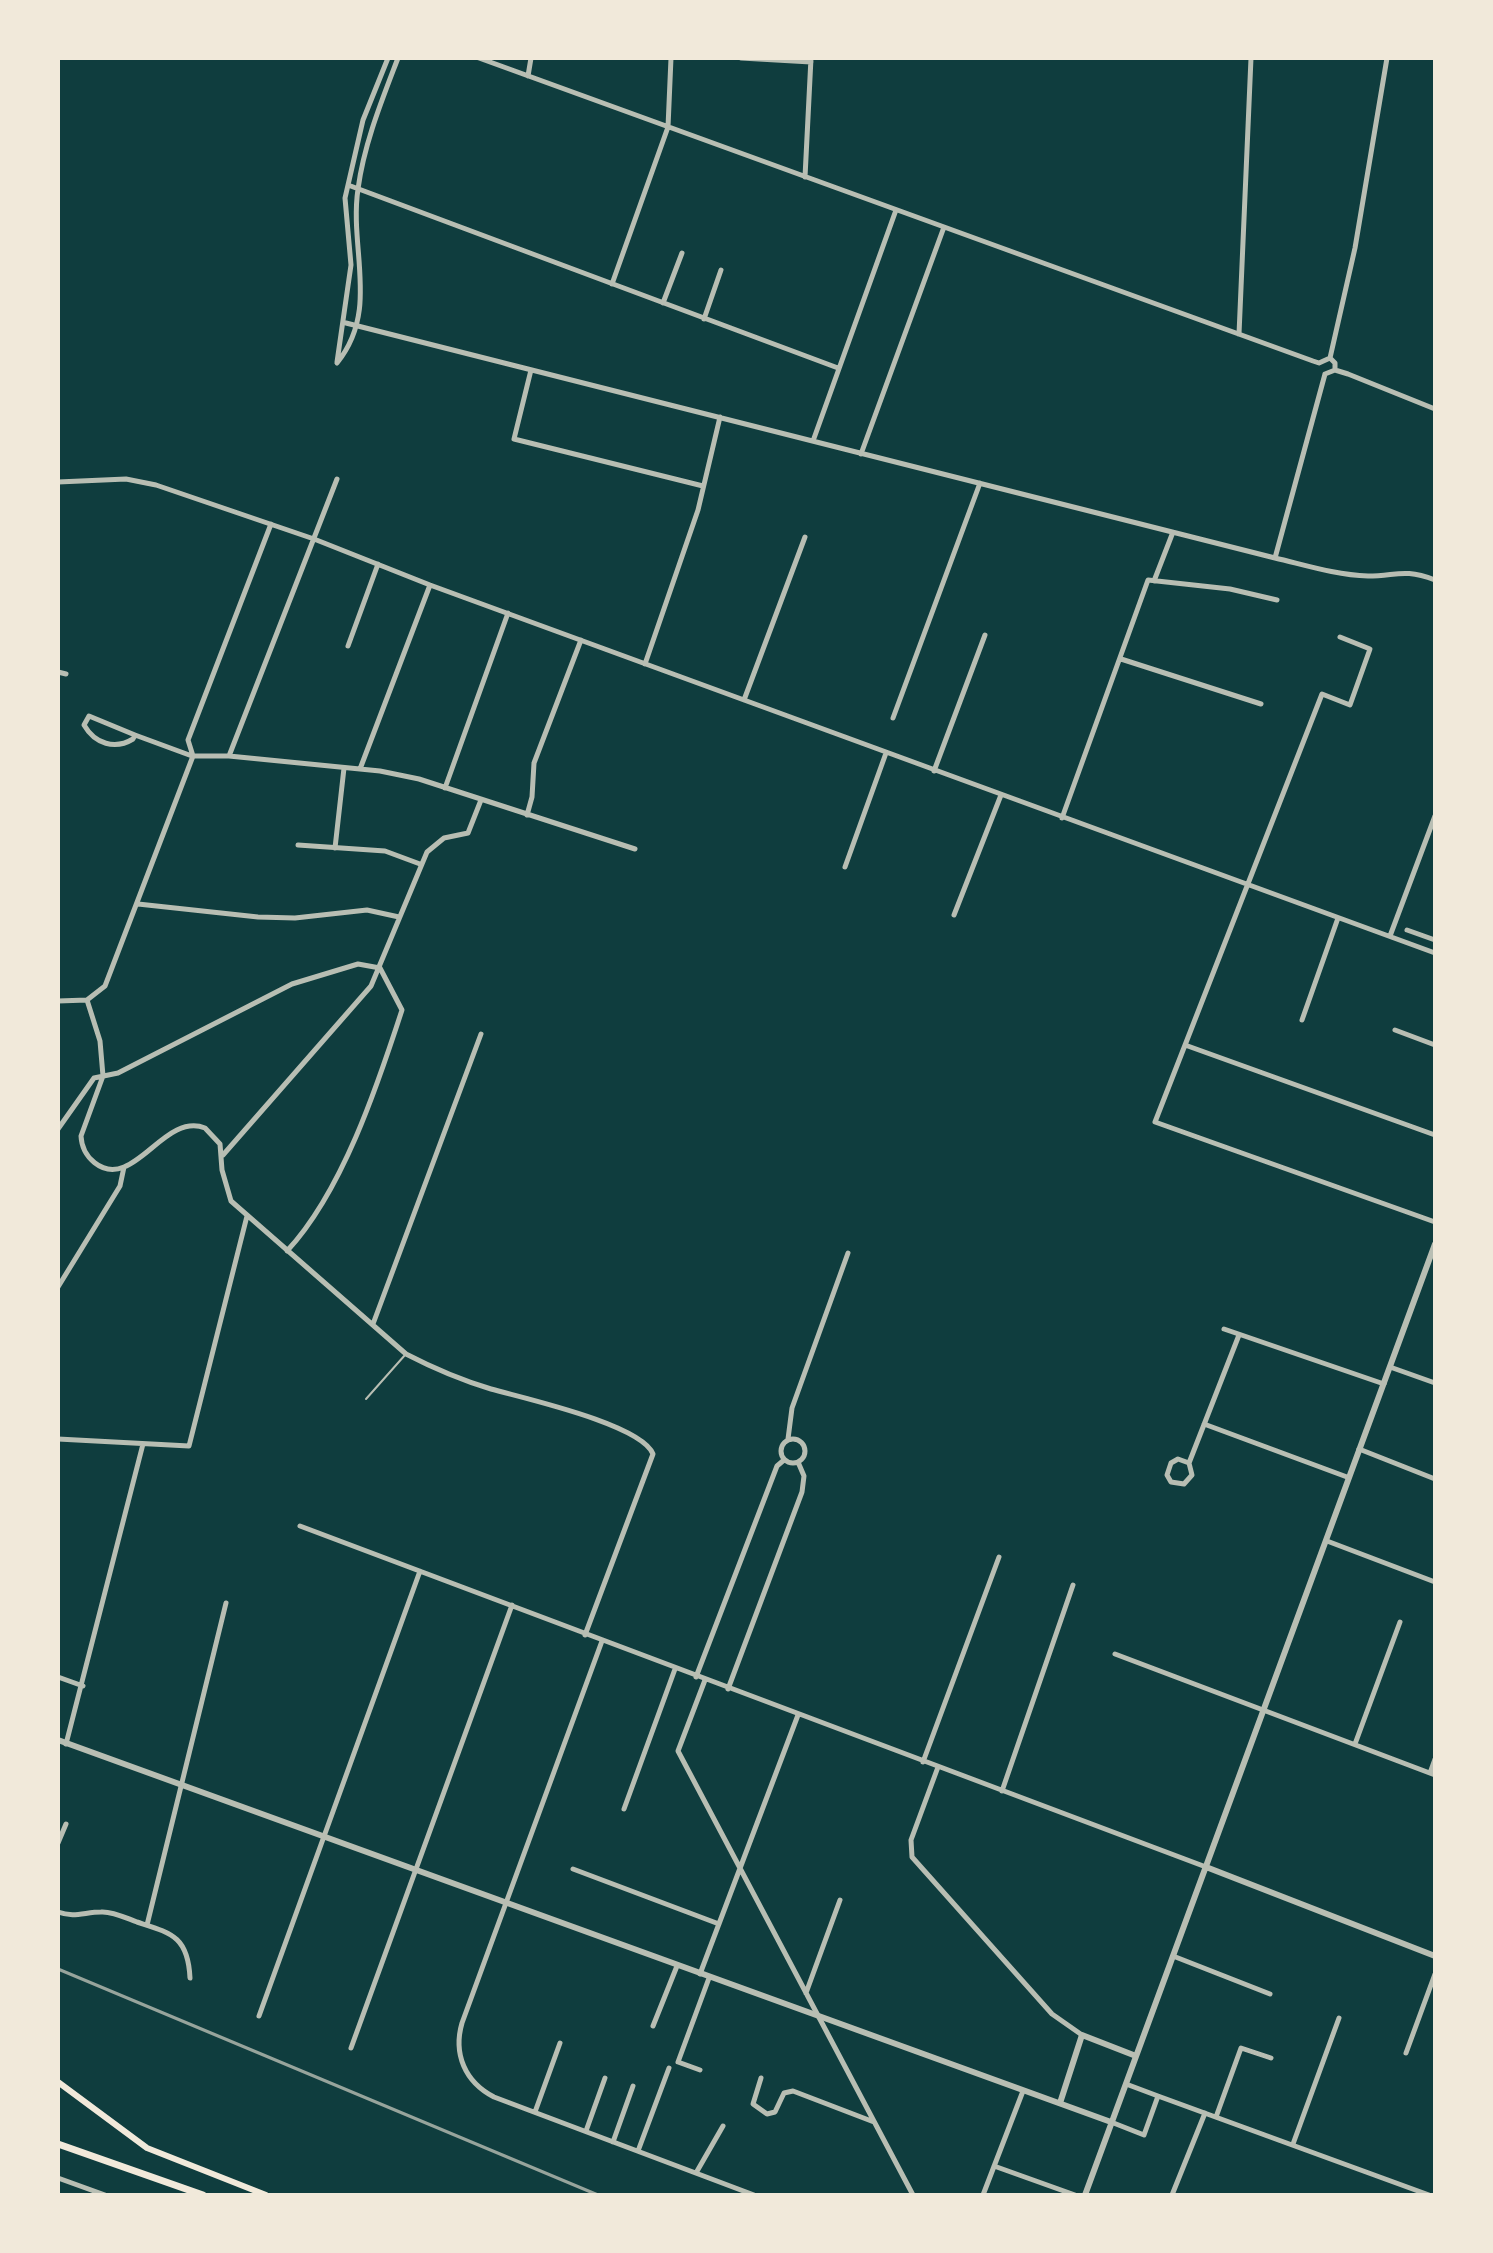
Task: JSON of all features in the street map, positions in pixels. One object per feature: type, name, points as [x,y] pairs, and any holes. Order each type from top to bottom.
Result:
[{"type":"main road","points":[[58,2082],[147,2148],[266,2195]]},
{"type":"main road","points":[[58,2144],[203,2195]]},
{"type":"street","points":[[388,58],[363,120],[345,198],[351,265],[346,323],[337,363],[348,349],[357,325],[363,284],[358,188],[375,121],[398,58]]},
{"type":"street","points":[[479,58],[1319,363],[1325,374],[1275,558]]},
{"type":"street","points":[[528,76],[531,58]]},
{"type":"street","points":[[612,284],[668,127],[671,58]]},
{"type":"street","points":[[741,58],[811,60],[805,177]]},
{"type":"street","points":[[1239,334],[1251,58]]},
{"type":"street","points":[[1330,358],[1355,248],[1387,58]]},
{"type":"street","points":[[348,185],[838,368]]},
{"type":"street","points":[[813,441],[896,210]]},
{"type":"street","points":[[861,454],[944,227]]},
{"type":"street","points":[[663,303],[682,253]]},
{"type":"street","points":[[704,319],[721,270]]},
{"type":"street","points":[[346,323],[1275,558],[1339,573],[1370,576],[1399,571],[1435,580]]},
{"type":"street","points":[[1319,363],[1330,358]]},
{"type":"street","points":[[1330,358],[1335,363],[1335,370]]},
{"type":"street","points":[[531,370],[514,439],[703,486]]},
{"type":"street","points":[[1325,374],[1335,370],[1435,409]]},
{"type":"street","points":[[645,664],[698,510],[720,417]]},
{"type":"street","points":[[58,482],[126,479],[156,485],[271,524],[934,771],[1435,953]]},
{"type":"street","points":[[229,756],[337,479]]},
{"type":"street","points":[[893,718],[980,483]]},
{"type":"street","points":[[58,1001],[87,1000],[105,986],[193,756],[188,740],[271,524]]},
{"type":"street","points":[[1154,581],[1173,532]]},
{"type":"street","points":[[744,700],[805,537]]},
{"type":"street","points":[[348,646],[378,564]]},
{"type":"street","points":[[1062,818],[1148,580],[1230,589],[1277,600]]},
{"type":"street","points":[[360,769],[430,585]]},
{"type":"street","points":[[445,788],[508,613]]},
{"type":"street","points":[[934,771],[985,635]]},
{"type":"street","points":[[1340,637],[1370,649],[1350,705],[1322,694],[1155,1122],[1435,1222]]},
{"type":"street","points":[[527,815],[532,797],[534,763],[581,640]]},
{"type":"street","points":[[1121,659],[1261,704]]},
{"type":"street","points":[[58,672],[66,674]]},
{"type":"street","points":[[135,735],[128,742],[116,746],[102,742],[87,731],[84,721],[89,716],[193,756],[229,756],[406,776],[635,849]]},
{"type":"street","points":[[845,867],[886,753]]},
{"type":"street","points":[[335,848],[344,768]]},
{"type":"street","points":[[954,915],[1001,795]]},
{"type":"street","points":[[223,1155],[371,986],[427,852],[444,838],[468,833],[481,800]]},
{"type":"street","points":[[1390,936],[1435,816]]},
{"type":"street","points":[[298,845],[385,851],[420,864]]},
{"type":"street","points":[[138,904],[258,917],[295,918],[367,910],[399,917]]},
{"type":"street","points":[[1302,1020],[1338,918]]},
{"type":"street","points":[[1407,930],[1435,940]]},
{"type":"street","points":[[58,1129],[94,1078],[118,1073],[292,984],[358,964],[380,968]]},
{"type":"street","points":[[287,1251],[307,1230],[329,1196],[402,1010],[380,968]]},
{"type":"street","points":[[87,1000],[100,1041],[103,1076],[86,1121],[81,1145],[93,1162],[102,1167],[124,1167],[183,1127],[205,1128],[220,1144],[226,1194],[247,1216],[406,1354],[436,1370],[619,1429],[650,1446],[653,1454],[585,1635]]},
{"type":"street","points":[[1395,1030],[1435,1045]]},
{"type":"street","points":[[373,1324],[481,1034]]},
{"type":"street","points":[[1185,1045],[1435,1135]]},
{"type":"street","points":[[58,1287],[120,1186],[124,1167]]},
{"type":"street","points":[[58,1439],[189,1446],[247,1216]]},
{"type":"street","points":[[1085,2195],[1435,1244]]},
{"type":"street","points":[[784,1460],[781,1446],[788,1439],[792,1408],[848,1253]]},
{"type":"street","points":[[1224,1329],[1384,1384]]},
{"type":"street","points":[[1189,1463],[1178,1459],[1171,1463],[1167,1470],[1171,1482],[1184,1484],[1190,1479],[1193,1471],[1189,1463],[1239,1335]]},
{"type":"street","points":[[1390,1367],[1435,1383]]},
{"type":"street","points":[[1204,1424],[1347,1477]]},
{"type":"street","points":[[788,1439],[797,1439],[804,1446],[804,1455],[798,1462]]},
{"type":"street","points":[[66,1744],[143,1444]]},
{"type":"street","points":[[1358,1449],[1435,1479]]},
{"type":"street","points":[[696,1677],[777,1466],[784,1460],[798,1462]]},
{"type":"street","points":[[728,1689],[802,1492],[804,1476],[798,1462]]},
{"type":"street","points":[[300,1526],[1435,1956]]},
{"type":"street","points":[[1327,1541],[1435,1582]]},
{"type":"street","points":[[923,1762],[999,1557]]},
{"type":"street","points":[[259,2016],[420,1571]]},
{"type":"street","points":[[1002,1791],[1073,1585]]},
{"type":"street","points":[[147,1925],[226,1603]]},
{"type":"street","points":[[351,2048],[512,1605]]},
{"type":"street","points":[[1355,1744],[1400,1622]]},
{"type":"street","points":[[602,1641],[462,2023],[459,2050],[466,2071],[479,2088],[754,2195]]},
{"type":"street","points":[[1115,1654],[1432,1774],[1435,1759]]},
{"type":"street","points":[[624,1809],[675,1669]]},
{"type":"street","points":[[58,1677],[83,1686]]},
{"type":"street","points":[[705,1680],[678,1751],[913,2195]]},
{"type":"street","points":[[700,1975],[798,1715]]},
{"type":"street","points":[[58,1740],[1144,2135],[1158,2096]]},
{"type":"street","points":[[938,1767],[911,1840],[912,1857],[1052,2014],[1082,2035],[1136,2056]]},
{"type":"street","points":[[58,1843],[66,1824]]},
{"type":"street","points":[[573,1869],[719,1924]]},
{"type":"street","points":[[806,1995],[840,1900]]},
{"type":"street","points":[[58,1912],[72,1916],[105,1912],[164,1928],[180,1942],[188,1956],[190,1978]]},
{"type":"street","points":[[1173,1956],[1270,1994]]},
{"type":"street","points":[[653,2026],[677,1966]]},
{"type":"street","points":[[1406,2053],[1435,1974]]},
{"type":"street","points":[[700,2070],[678,2062],[709,1978]]},
{"type":"street","points":[[1293,2144],[1339,2018]]},
{"type":"street","points":[[1060,2103],[1082,2035]]},
{"type":"street","points":[[535,2112],[560,2043]]},
{"type":"street","points":[[1216,2117],[1241,2048],[1271,2058]]},
{"type":"street","points":[[638,2151],[669,2068]]},
{"type":"street","points":[[586,2131],[605,2078]]},
{"type":"street","points":[[761,2078],[753,2102],[759,2110],[773,2113],[782,2095],[793,2091],[875,2122]]},
{"type":"street","points":[[1126,2084],[1429,2195]]},
{"type":"street","points":[[613,2142],[633,2086]]},
{"type":"street","points":[[983,2195],[1023,2091]]},
{"type":"street","points":[[1172,2195],[1205,2113]]},
{"type":"street","points":[[696,2173],[723,2126]]},
{"type":"street","points":[[994,2166],[1075,2195]]},
{"type":"street","points":[[58,2178],[105,2195]]},
{"type":"lane","points":[[366,1399],[406,1354]]},
{"type":"railway","points":[[58,1969],[598,2195]]}]
